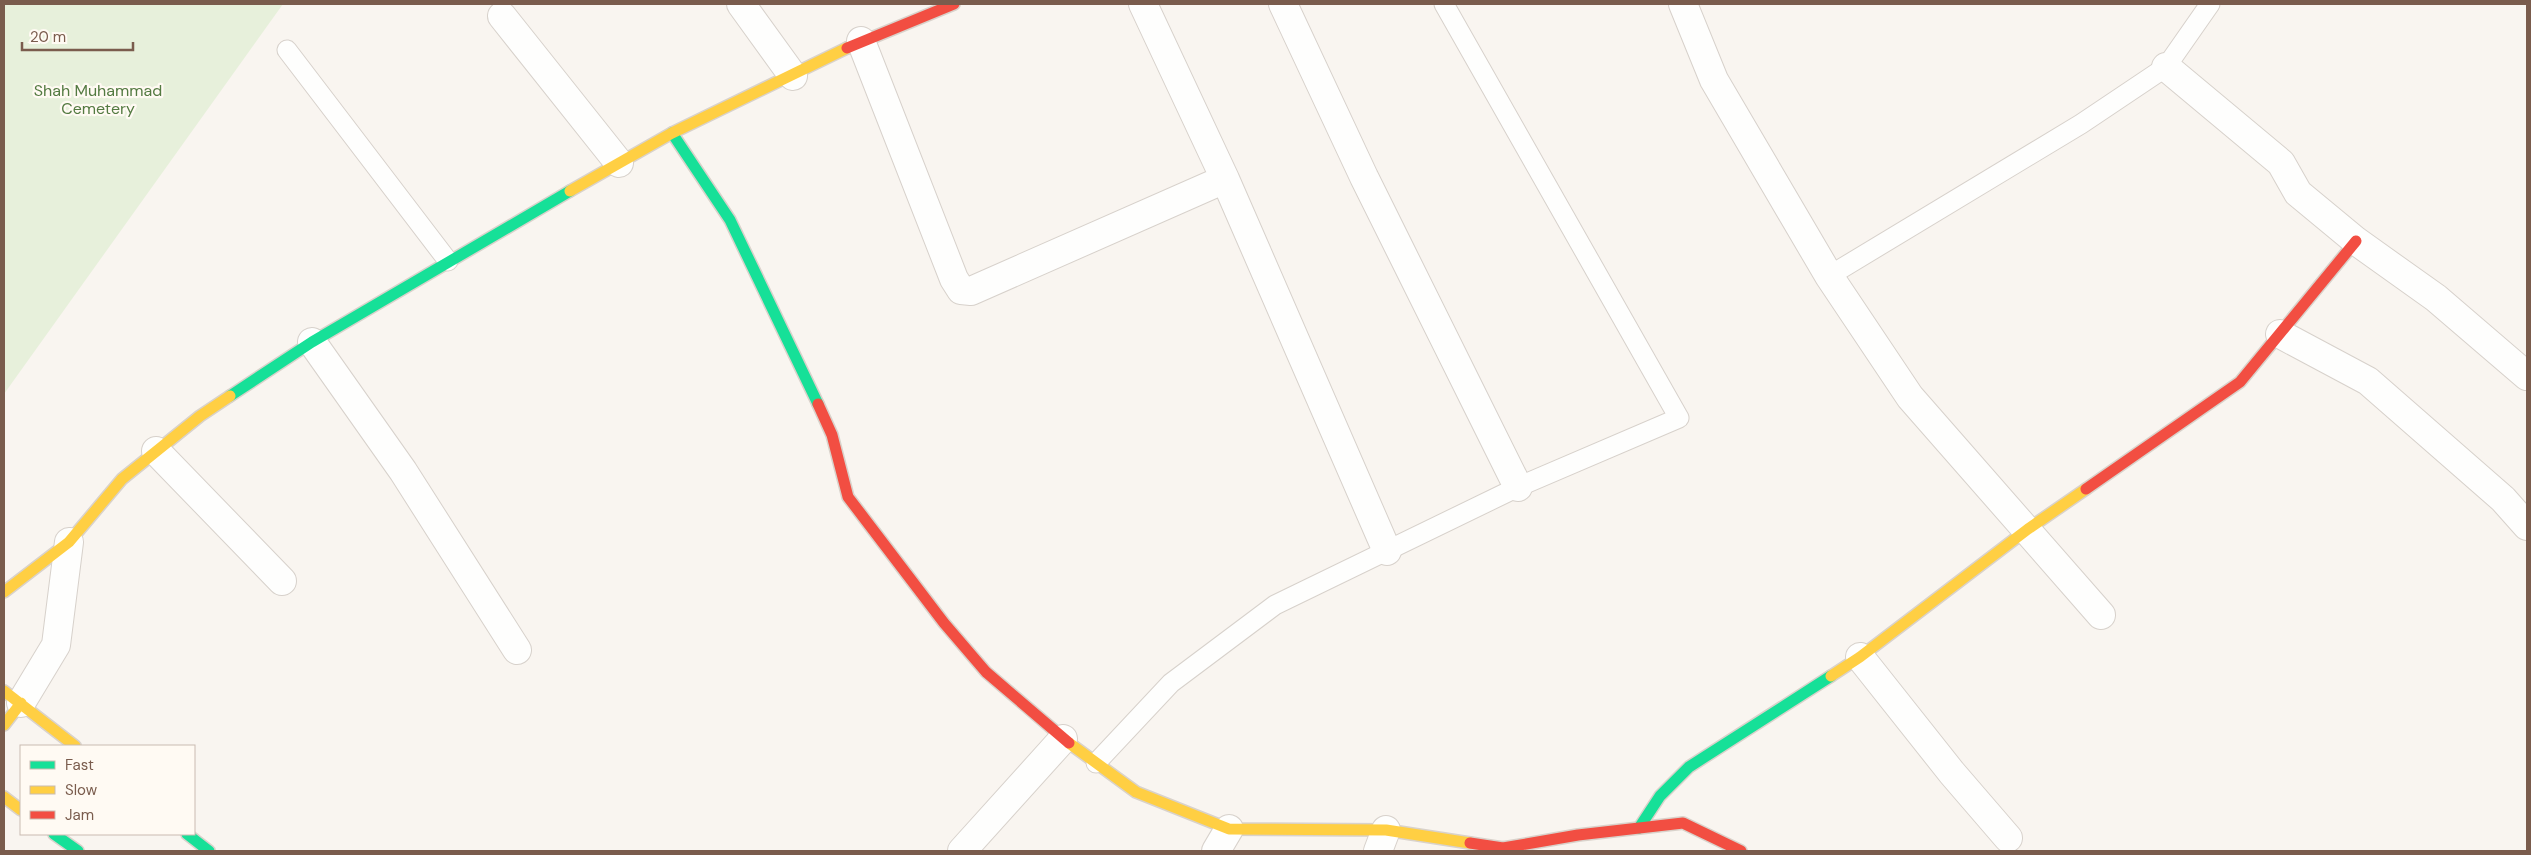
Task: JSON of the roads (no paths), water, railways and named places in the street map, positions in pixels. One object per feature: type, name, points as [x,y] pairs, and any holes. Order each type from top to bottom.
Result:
[{"type":"street","points":[[741,4],[793,76]]},
{"type":"street","points":[[1143,4],[1225,178],[1387,550]]},
{"type":"street","points":[[1283,4],[1364,176],[1518,487]]},
{"type":"street","points":[[1682,4],[1714,80],[1829,276],[1910,397],[2102,615]]},
{"type":"street","points":[[4,592],[69,542],[122,479],[156,451],[200,416],[312,342],[448,261],[672,133],[793,76],[861,41],[947,5]]},
{"type":"street","points":[[502,16],[618,163]]},
{"type":"street","points":[[861,41],[954,279],[961,290],[971,292],[1225,178]]},
{"type":"street","points":[[2166,67],[2281,163],[2298,193],[2356,241],[2436,298],[2527,376]]},
{"type":"street","points":[[672,133],[730,220],[780,321],[832,435],[848,497],[944,623],[986,672],[1063,739],[1136,792],[1223,840],[1382,841],[1503,848],[1578,834],[1683,823],[1741,851]]},
{"type":"street","points":[[1639,828],[1660,796],[1689,767],[1860,657],[2028,529],[2240,382],[2356,241]]},
{"type":"street","points":[[2280,334],[2368,381],[2503,499],[2527,526]]},
{"type":"street","points":[[312,342],[403,471],[517,650]]},
{"type":"street","points":[[156,451],[282,581]]},
{"type":"street","points":[[4,725],[12,697],[56,645],[69,542]]},
{"type":"street","points":[[1860,657],[1952,773],[2008,838]]},
{"type":"street","points":[[12,697],[74,745]]},
{"type":"street","points":[[962,851],[1063,739]]},
{"type":"street","points":[[4,797],[20,809]]},
{"type":"street","points":[[55,835],[78,851]]},
{"type":"street","points":[[188,835],[209,851]]},
{"type":"lane","points":[[1096,763],[1171,682],[1275,605],[1518,487],[1679,418],[1444,4]]},
{"type":"lane","points":[[1829,276],[2081,124],[2166,67],[2210,4]]},
{"type":"lane","points":[[287,50],[448,261]]},
{"type":"park label","name":"Shah Muhammad Cemetery","points":[[98,99]]}]
